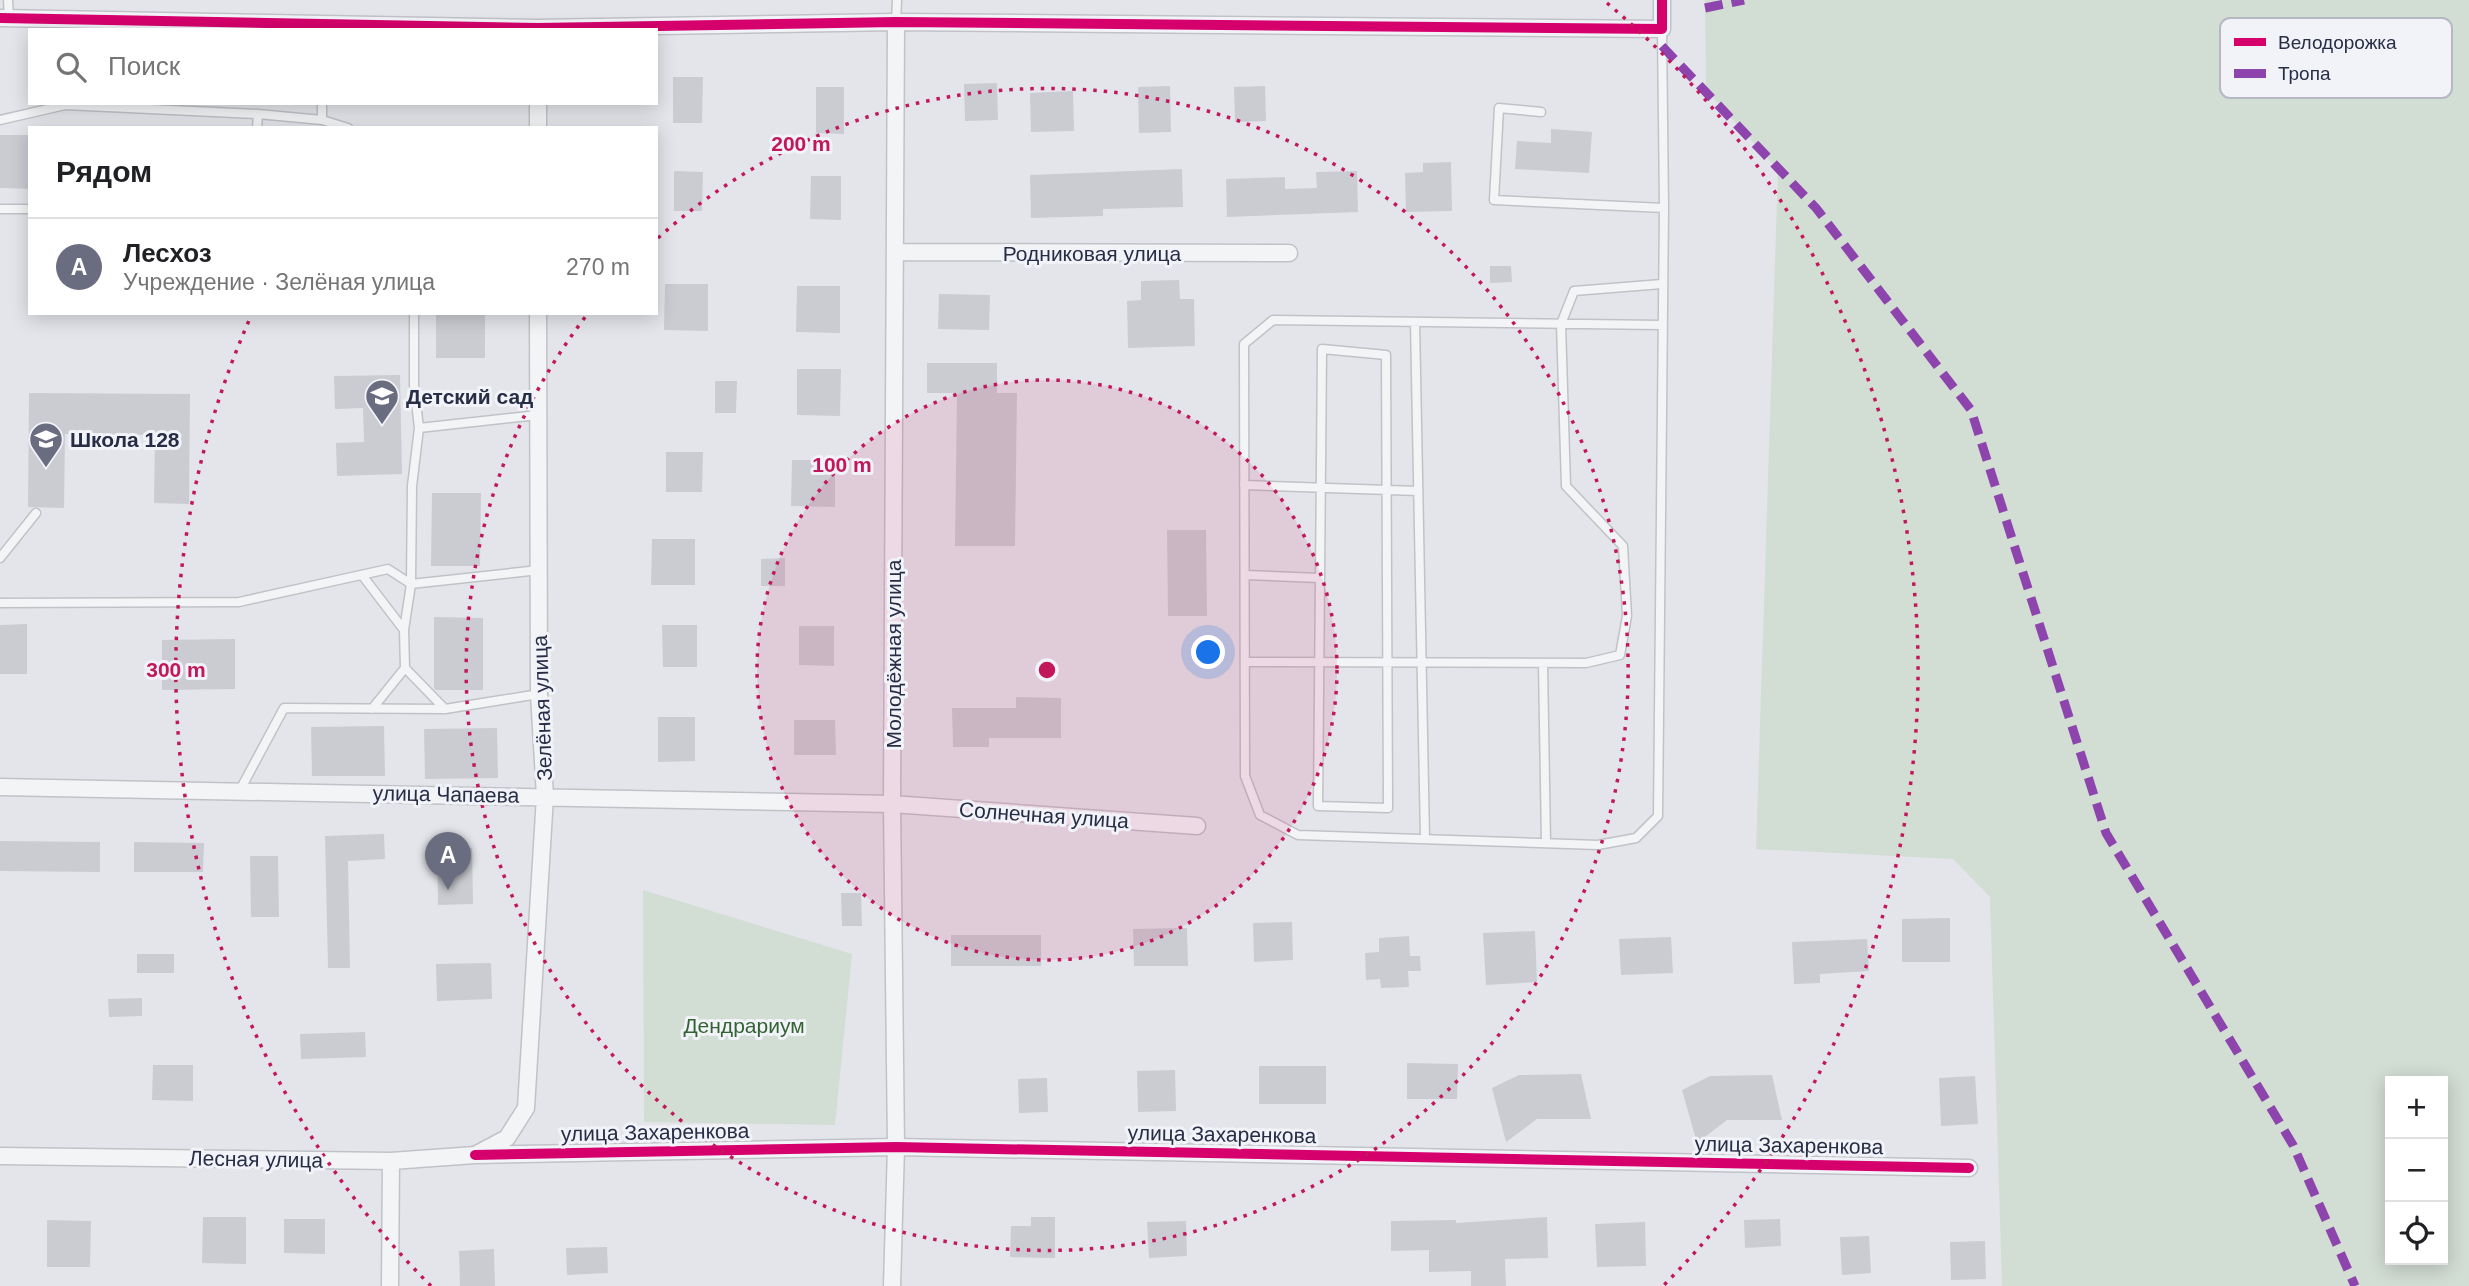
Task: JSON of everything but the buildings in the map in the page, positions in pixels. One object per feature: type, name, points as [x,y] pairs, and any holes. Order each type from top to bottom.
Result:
[{"type":"street","points":[[589,28],[896,22],[1662,29],[1662,0]]},
{"type":"street","points":[[4,18],[430,28]]},
{"type":"street","name":"Молодёжная улица","points":[[892,1286],[896,1147],[892,804],[896,22]]},
{"type":"street","points":[[538,105],[538,126]]},
{"type":"street","name":"Родниковая улица","points":[[895,252],[1289,253]]},
{"type":"street","name":"Зелёная улица","points":[[507,1138],[526,1108],[545,796],[539,694],[538,315]]},
{"type":"street","name":"улица Чапаева","points":[[0,787],[892,804]]},
{"type":"street","name":"Солнечная улица","points":[[892,804],[1197,826]]},
{"type":"street","name":"Лесная улица","points":[[0,1156],[391,1161],[475,1154],[507,1138]]},
{"type":"street","name":"улица Захаренкова","points":[[475,1154],[896,1147],[1969,1167]]},
{"type":"street","points":[[390,1286],[391,1161]]},
{"type":"lane","points":[[4,18],[8,0]]},
{"type":"lane","points":[[896,22],[897,0]]},
{"type":"lane","points":[[1662,29],[1664,208],[1658,816],[1636,838],[1598,845],[1298,835],[1260,815],[1245,776],[1244,344],[1273,320],[1662,325]]},
{"type":"lane","points":[[0,120],[65,105],[258,114],[322,120],[342,126]]},
{"type":"lane","points":[[322,105],[322,120]]},
{"type":"lane","points":[[1541,112],[1499,108],[1494,200],[1664,208]]},
{"type":"lane","points":[[257,126],[258,114]]},
{"type":"lane","points":[[0,209],[28,209]]},
{"type":"lane","points":[[1245,662],[1586,663],[1620,655],[1627,616],[1623,545],[1566,486],[1561,324],[1574,291],[1662,284]]},
{"type":"lane","points":[[372,709],[405,668],[404,631],[411,583],[412,486],[419,428],[414,384],[414,315]]},
{"type":"lane","points":[[1415,322],[1425,839]]},
{"type":"lane","points":[[1322,349],[1386,355],[1388,808],[1318,806],[1320,488],[1322,349]]},
{"type":"lane","points":[[419,428],[538,415]]},
{"type":"lane","points":[[1244,485],[1418,491]]},
{"type":"lane","points":[[0,558],[36,513]]},
{"type":"lane","points":[[0,603],[239,602],[388,569],[411,583],[539,570]]},
{"type":"lane","points":[[362,575],[404,631]]},
{"type":"lane","points":[[1245,575],[1319,578]]},
{"type":"lane","points":[[1543,663],[1546,843]]},
{"type":"lane","points":[[405,668],[445,709]]},
{"type":"lane","points":[[240,790],[284,708],[445,709],[539,694]]},
{"type":"green space","points":[[1705,0],[2469,0],[2469,1286],[2002,1286],[1990,897],[1953,859],[1756,849],[1778,170],[1706,90]]},
{"type":"green space","name":"Дендрариум","points":[[643,890],[852,954],[835,1125],[644,1122]]},
{"type":"marked path","points":[[1705,8],[1744,0]]},
{"type":"marked path","points":[[1662,46],[1816,208],[1971,410],[2106,833],[2293,1145],[2355,1286]]},
{"type":"cycle path","points":[[0,18],[538,28],[896,22],[1662,29],[1662,0]]},
{"type":"cycle path","points":[[475,1155],[896,1147],[1969,1168]]},
{"type":"place","name":"Детский сад","points":[[382,426]]},
{"type":"place","name":"Школа 128","points":[[46,469]]},
{"type":"place","name":"Лесхоз","points":[[448,890]]}]
